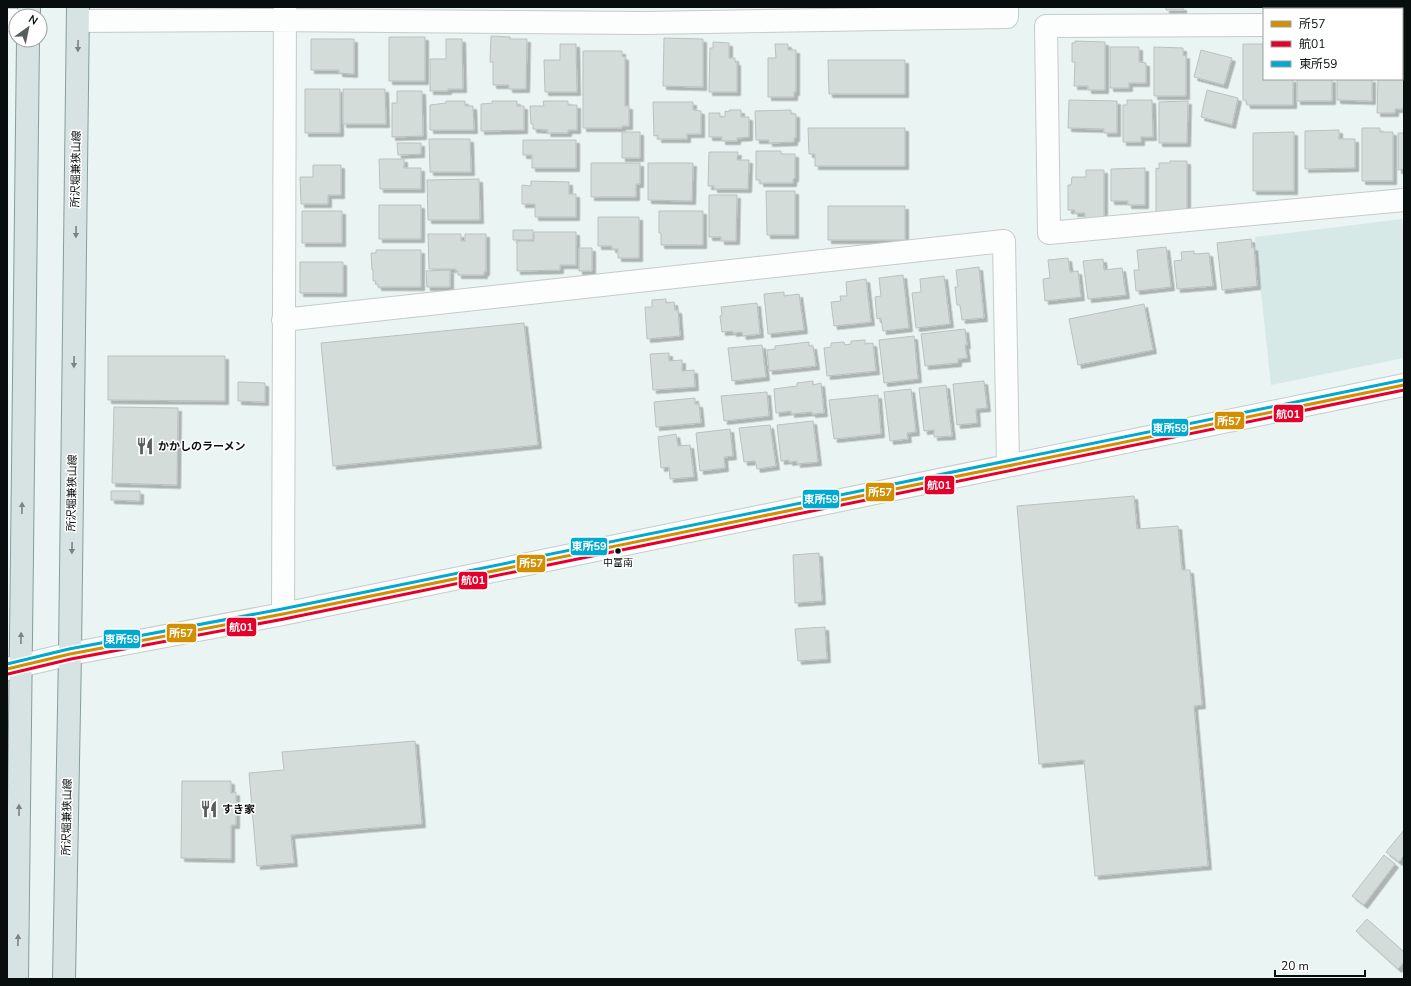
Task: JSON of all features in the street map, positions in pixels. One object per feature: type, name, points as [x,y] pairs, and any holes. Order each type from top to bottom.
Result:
[{"type":"main road","name":"所沢堀兼狭山線","points":[[64,979],[70,654],[78,14]]},
{"type":"main road","points":[[17,979],[14,668],[28,48]]},
{"type":"street","points":[[78,14],[285,14],[645,23],[1007,17],[1007,7]]},
{"type":"street","points":[[283,614],[285,14]]},
{"type":"street","points":[[1263,25],[1046,26],[1049,232],[1404,200]]},
{"type":"street","points":[[283,320],[1004,241],[1008,465]]},
{"type":"street","points":[[14,668],[70,654],[283,614],[1404,385]]},
{"type":"shaded area","points":[[1402,219],[1404,237],[1404,358],[1271,385],[1255,237]]},
{"type":"building","points":[[1166,7],[1183,7],[1183,10],[1166,10]]},
{"type":"building","points":[[491,36],[510,37],[510,39],[527,39],[526,89],[509,89],[509,85],[493,85],[493,62],[490,62]]},
{"type":"building","points":[[389,37],[425,37],[425,81],[389,81]]},
{"type":"building","points":[[664,38],[703,39],[703,87],[663,86]]},
{"type":"building","points":[[311,39],[354,39],[354,74],[339,73],[339,70],[311,70]]},
{"type":"building","points":[[446,39],[462,39],[463,89],[430,91],[430,59],[446,59]]},
{"type":"building","points":[[1075,41],[1105,42],[1105,90],[1088,90],[1088,86],[1074,86],[1075,62],[1072,62],[1072,43],[1075,43]]},
{"type":"building","points":[[713,42],[729,43],[729,58],[735,58],[735,62],[737,62],[737,92],[709,92],[710,48],[713,48]]},
{"type":"building","points":[[560,44],[576,44],[577,92],[545,92],[544,60],[560,60]]},
{"type":"building","points":[[775,44],[788,44],[788,50],[796,50],[796,92],[794,92],[794,97],[768,97],[768,58],[776,58]]},
{"type":"building","points":[[1243,44],[1263,44],[1263,80],[1293,80],[1293,105],[1247,105],[1246,100],[1243,100]]},
{"type":"building","points":[[1110,47],[1139,47],[1139,62],[1146,63],[1146,83],[1129,83],[1129,88],[1110,88]]},
{"type":"building","points":[[1154,47],[1183,48],[1183,56],[1186,55],[1186,96],[1154,96]]},
{"type":"building","points":[[1201,50],[1232,58],[1224,85],[1194,77]]},
{"type":"building","points":[[583,51],[622,51],[622,56],[625,57],[625,106],[629,106],[629,126],[622,126],[622,128],[583,128]]},
{"type":"building","points":[[828,60],[905,60],[905,94],[829,94]]},
{"type":"building","points":[[1404,65],[1404,109],[1395,109],[1395,113],[1377,113],[1378,80],[1403,80]]},
{"type":"building","points":[[1297,80],[1332,80],[1332,101],[1297,101]]},
{"type":"building","points":[[1337,80],[1372,80],[1372,101],[1337,100]]},
{"type":"building","points":[[305,89],[340,89],[340,133],[305,133]]},
{"type":"building","points":[[343,89],[385,89],[386,124],[343,124]]},
{"type":"building","points":[[1207,90],[1238,98],[1232,125],[1201,117]]},
{"type":"building","points":[[397,91],[422,91],[423,136],[392,137],[392,103],[397,103]]},
{"type":"building","points":[[1069,100],[1117,101],[1117,133],[1104,133],[1104,129],[1068,128]]},
{"type":"building","points":[[1127,100],[1152,100],[1153,137],[1141,137],[1141,142],[1123,142],[1123,105],[1127,105]]},
{"type":"building","points":[[446,101],[465,101],[465,106],[473,106],[474,130],[430,130],[430,105],[446,103]]},
{"type":"building","points":[[492,101],[517,101],[517,106],[524,106],[524,130],[481,131],[481,104],[493,103]]},
{"type":"building","points":[[543,101],[568,101],[568,105],[577,105],[577,130],[568,130],[568,133],[547,133],[548,130],[533,129],[533,124],[531,124],[530,106],[544,106]]},
{"type":"building","points":[[1188,101],[1187,143],[1159,143],[1159,102]]},
{"type":"building","points":[[653,102],[693,102],[693,110],[701,111],[701,134],[687,134],[687,139],[658,139],[658,135],[654,136]]},
{"type":"building","points":[[729,110],[741,110],[741,117],[749,117],[749,137],[737,138],[737,141],[722,141],[722,137],[709,137],[709,113],[720,113],[720,117],[725,117],[725,111],[729,112]]},
{"type":"building","points":[[791,110],[791,114],[796,114],[796,138],[794,138],[794,142],[769,143],[769,140],[756,140],[755,111]]},
{"type":"building","points":[[808,128],[905,128],[905,166],[815,166],[815,154],[809,154]]},
{"type":"building","points":[[1362,128],[1380,128],[1380,132],[1393,132],[1393,181],[1362,181]]},
{"type":"building","points":[[1339,130],[1339,139],[1355,139],[1355,168],[1305,169],[1305,131]]},
{"type":"building","points":[[622,132],[640,132],[640,158],[622,158]]},
{"type":"building","points":[[1294,132],[1294,191],[1253,191],[1253,133]]},
{"type":"building","points":[[1398,133],[1404,133],[1404,169],[1398,170]]},
{"type":"building","points":[[429,139],[470,139],[471,172],[430,172]]},
{"type":"building","points":[[523,140],[576,140],[576,168],[532,168],[532,155],[523,155]]},
{"type":"building","points":[[397,143],[421,143],[421,154],[398,155]]},
{"type":"building","points":[[756,151],[781,151],[781,154],[795,154],[795,178],[793,179],[793,183],[760,183],[760,180],[756,180]]},
{"type":"building","points":[[709,152],[738,152],[737,160],[749,160],[748,189],[714,189],[714,186],[708,186]]},
{"type":"building","points":[[379,159],[404,159],[404,168],[421,168],[421,189],[380,189]]},
{"type":"building","points":[[1170,161],[1187,161],[1187,211],[1156,214],[1156,168],[1159,169],[1159,163],[1170,163]]},
{"type":"building","points":[[591,163],[640,163],[640,184],[636,184],[636,197],[591,197]]},
{"type":"building","points":[[648,163],[693,163],[692,201],[648,200]]},
{"type":"building","points":[[313,165],[341,165],[341,195],[328,195],[328,204],[301,204],[300,177],[313,177]]},
{"type":"building","points":[[1145,168],[1145,205],[1128,205],[1128,201],[1111,201],[1111,169]]},
{"type":"building","points":[[1086,170],[1104,170],[1104,219],[1085,219],[1085,213],[1074,213],[1075,210],[1068,210],[1068,185],[1071,185],[1072,177],[1086,177]]},
{"type":"building","points":[[479,179],[480,220],[428,220],[427,180]]},
{"type":"building","points":[[531,181],[569,182],[569,194],[576,194],[576,217],[535,217],[535,204],[522,204],[522,185],[531,186]]},
{"type":"building","points":[[766,191],[795,191],[795,235],[767,235]]},
{"type":"building","points":[[709,195],[737,195],[736,241],[721,241],[721,237],[709,237]]},
{"type":"building","points":[[379,205],[421,205],[421,239],[379,239]]},
{"type":"building","points":[[828,206],[905,206],[905,240],[828,240]]},
{"type":"building","points":[[302,211],[342,211],[342,243],[302,243]]},
{"type":"building","points":[[659,211],[703,211],[703,245],[661,245],[661,233],[659,233]]},
{"type":"building","points":[[598,217],[639,217],[639,258],[618,258],[618,249],[612,249],[612,246],[598,246]]},
{"type":"building","points":[[513,230],[533,230],[533,240],[513,240]]},
{"type":"building","points":[[534,232],[576,232],[576,265],[560,265],[560,270],[517,271],[517,241],[534,241]]},
{"type":"building","points":[[428,234],[461,234],[461,241],[465,241],[465,234],[486,234],[486,272],[484,272],[484,275],[458,275],[458,271],[456,272],[456,269],[429,269]]},
{"type":"building","points":[[1251,239],[1252,248],[1254,247],[1257,286],[1222,290],[1217,243]]},
{"type":"building","points":[[1166,247],[1171,287],[1136,291],[1134,270],[1139,270],[1137,250]]},
{"type":"building","points":[[579,248],[592,248],[592,271],[579,271]]},
{"type":"building","points":[[376,250],[421,250],[421,287],[378,287],[378,284],[375,284],[376,281],[373,281],[371,253],[376,253]]},
{"type":"building","points":[[1194,251],[1194,254],[1209,253],[1213,286],[1177,289],[1174,261],[1182,260],[1181,252]]},
{"type":"building","points":[[1068,258],[1070,272],[1078,271],[1081,297],[1045,301],[1043,279],[1050,278],[1048,260]]},
{"type":"building","points":[[1103,259],[1104,270],[1122,268],[1126,295],[1088,299],[1083,261]]},
{"type":"building","points":[[300,262],[343,262],[343,293],[300,293]]},
{"type":"building","points":[[979,267],[984,318],[962,320],[960,305],[957,305],[955,287],[958,287],[956,270]]},
{"type":"building","points":[[450,270],[450,287],[427,287],[426,271]]},
{"type":"building","points":[[903,275],[909,328],[883,331],[881,318],[877,319],[875,297],[881,296],[879,278]]},
{"type":"building","points":[[944,276],[950,324],[916,328],[912,293],[921,292],[920,279]]},
{"type":"building","points":[[866,279],[871,322],[834,326],[831,302],[841,301],[840,296],[847,296],[846,282]]},
{"type":"building","points":[[784,292],[784,296],[799,294],[804,330],[768,334],[764,294]]},
{"type":"building","points":[[666,299],[666,303],[674,302],[675,310],[678,310],[680,336],[647,339],[645,307],[652,307],[652,300]]},
{"type":"building","points":[[757,303],[760,334],[743,336],[742,332],[722,332],[720,316],[722,315],[721,307]]},
{"type":"building","points":[[1144,304],[1153,350],[1078,365],[1069,319]]},
{"type":"building","points":[[524,323],[538,445],[333,466],[321,343]]},
{"type":"building","points":[[965,329],[967,358],[958,359],[958,363],[925,366],[921,334]]},
{"type":"building","points":[[914,336],[918,379],[884,383],[879,340]]},
{"type":"building","points":[[865,340],[865,344],[873,343],[876,371],[827,376],[824,348],[831,347],[831,343],[844,342],[845,345],[851,344],[851,341]]},
{"type":"building","points":[[809,342],[809,346],[813,346],[816,366],[769,371],[767,350],[775,349],[775,346]]},
{"type":"building","points":[[762,345],[766,377],[732,381],[728,348]]},
{"type":"building","points":[[669,353],[669,361],[682,360],[682,371],[694,370],[695,387],[653,390],[650,354]]},
{"type":"building","points":[[108,356],[225,356],[225,401],[108,400]]},
{"type":"building","points":[[813,381],[813,385],[821,383],[824,413],[812,414],[812,412],[791,414],[791,411],[776,413],[774,389],[797,386],[797,383]]},
{"type":"building","points":[[984,381],[987,408],[976,409],[977,423],[957,425],[953,384]]},
{"type":"building","points":[[238,382],[265,383],[265,402],[238,401]]},
{"type":"building","points":[[946,385],[952,436],[934,437],[934,430],[924,431],[919,388]]},
{"type":"building","points":[[911,389],[916,432],[907,433],[908,439],[890,441],[884,392]]},
{"type":"building","points":[[767,392],[769,416],[724,421],[721,396]]},
{"type":"building","points":[[878,395],[881,434],[834,439],[829,400]]},
{"type":"building","points":[[695,398],[695,404],[699,404],[701,423],[656,427],[654,402]]},
{"type":"building","name":"かかしのラーメン","points":[[114,407],[178,408],[177,485],[112,483]]},
{"type":"building","points":[[813,421],[818,462],[797,464],[797,461],[781,461],[777,425]]},
{"type":"building","points":[[770,425],[776,466],[757,469],[755,461],[744,462],[739,428]]},
{"type":"building","points":[[730,429],[733,456],[724,457],[725,468],[700,471],[696,433]]},
{"type":"building","points":[[676,434],[678,446],[690,445],[694,477],[670,479],[669,467],[661,468],[658,437]]},
{"type":"building","points":[[111,491],[140,491],[140,501],[111,500]]},
{"type":"building","points":[[1134,496],[1137,529],[1178,526],[1182,570],[1190,570],[1202,705],[1194,706],[1208,866],[1095,876],[1084,760],[1039,764],[1017,506]]},
{"type":"building","points":[[819,553],[822,601],[795,603],[793,555]]},
{"type":"building","points":[[825,627],[827,659],[798,661],[795,629]]},
{"type":"building","points":[[415,741],[422,824],[291,835],[294,863],[257,866],[249,773],[284,770],[282,752]]},
{"type":"building","name":"すき家","points":[[182,781],[231,781],[231,793],[236,792],[236,825],[231,825],[231,859],[181,858]]},
{"type":"building","points":[[1404,830],[1404,855],[1399,862],[1386,852]]},
{"type":"building","points":[[1384,855],[1395,864],[1364,905],[1352,896]]},
{"type":"building","points":[[1367,919],[1404,952],[1404,962],[1398,969],[1356,931]]},
{"type":"transit line","name":"東所59","points":[[7,664],[69,649],[282,609],[1403,380]]},
{"type":"transit line","name":"所57","points":[[7,669],[70,654],[283,614],[1404,385]]},
{"type":"transit line","name":"航01","points":[[8,674],[71,659],[284,619],[1404,390]]},
{"type":"place","name":"かかしのラーメン","points":[[145,446]]},
{"type":"place","name":"中富南","points":[[618,551]]},
{"type":"place","name":"すき家","points":[[209,809]]}]
